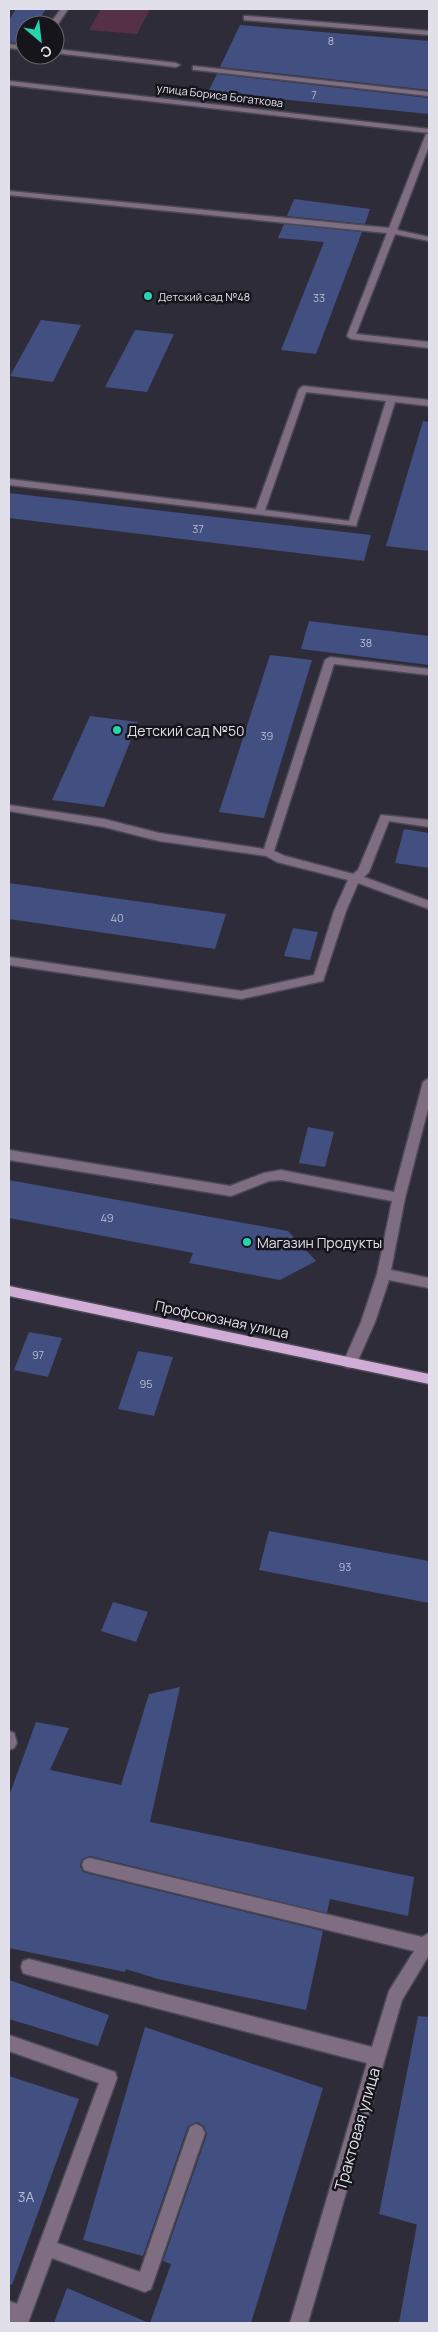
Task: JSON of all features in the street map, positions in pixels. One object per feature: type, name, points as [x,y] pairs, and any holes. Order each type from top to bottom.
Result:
[{"type":"main road","name":"Профсоюзная улица","points":[[9,1291],[429,1379]]},
{"type":"street","points":[[247,18],[429,33]]},
{"type":"street","points":[[65,52],[176,65]]},
{"type":"street","points":[[196,68],[429,94]]},
{"type":"street","name":"улица Бориса Богаткова","points":[[9,83],[429,131]]},
{"type":"street","points":[[429,136],[392,232],[383,249],[351,336],[429,345]]},
{"type":"street","points":[[9,193],[392,232],[429,239]]},
{"type":"street","points":[[260,512],[303,389],[429,403]]},
{"type":"street","points":[[9,482],[352,524],[392,398]]},
{"type":"street","points":[[268,853],[330,660],[429,672]]},
{"type":"street","points":[[9,808],[104,823],[159,837],[268,853],[281,859],[356,878],[429,905]]},
{"type":"street","points":[[9,962],[242,995],[319,978],[340,911],[356,878],[363,872],[385,817],[429,823]]},
{"type":"street","points":[[350,1363],[368,1322],[384,1274],[399,1198],[429,1082]]},
{"type":"street","points":[[9,1155],[231,1191],[268,1176],[281,1175],[399,1198]]},
{"type":"street","points":[[384,1274],[429,1283]]},
{"type":"street","points":[[90,1865],[428,1944]]},
{"type":"street","name":"Трактовая улица","points":[[299,2323],[395,1997],[428,1944]]},
{"type":"street","points":[[30,1967],[378,2057]]},
{"type":"street","points":[[9,2044],[109,2078],[47,2248],[16,2315]]},
{"type":"street","points":[[47,2248],[145,2283],[196,2133]]},
{"type":"shaded area","points":[[101,9],[150,9],[137,34],[89,30]]},
{"type":"building","points":[[16,9],[46,9],[42,15],[15,15],[15,43],[9,42],[9,20]]},
{"type":"building","points":[[240,25],[429,41],[429,90],[220,67]]},
{"type":"building","points":[[217,74],[429,98],[429,114],[208,92]]},
{"type":"building","points":[[294,199],[370,209],[365,224],[287,216]]},
{"type":"building","points":[[284,224],[362,232],[316,354],[281,350],[324,242],[278,238]]},
{"type":"building","points":[[41,320],[81,325],[53,382],[10,376]]},
{"type":"building","points":[[135,330],[174,334],[147,392],[105,387]]},
{"type":"building","points":[[423,421],[429,422],[429,551],[386,546]]},
{"type":"building","points":[[9,493],[371,535],[364,561],[9,518]]},
{"type":"building","points":[[309,621],[429,636],[429,665],[301,649]]},
{"type":"building","points":[[270,655],[312,660],[264,818],[219,812]]},
{"type":"building","points":[[90,716],[138,722],[104,807],[52,800]]},
{"type":"building","points":[[404,829],[429,833],[429,868],[395,863]]},
{"type":"building","points":[[9,883],[226,914],[215,949],[9,919]]},
{"type":"building","points":[[293,928],[318,932],[310,960],[284,956]]},
{"type":"building","points":[[308,1127],[334,1132],[325,1167],[299,1163]]},
{"type":"building","points":[[9,1180],[288,1231],[316,1261],[280,1280],[189,1263],[193,1253],[9,1218]]},
{"type":"building","points":[[29,1332],[62,1338],[48,1377],[14,1370]]},
{"type":"building","points":[[138,1351],[173,1357],[154,1416],[118,1409]]},
{"type":"building","points":[[269,1531],[429,1561],[429,1603],[259,1570]]},
{"type":"building","points":[[113,1602],[148,1612],[136,1642],[101,1631]]},
{"type":"building","points":[[180,1687],[150,1822],[414,1877],[408,1916],[330,1899],[327,1913],[90,1856],[82,1859],[80,1866],[83,1872],[90,1874],[323,1931],[306,2010],[158,1979],[126,1969],[125,1972],[9,1948],[9,1796],[36,1722],[69,1728],[50,1770],[121,1785],[149,1694]]},
{"type":"building","points":[[9,1980],[109,2015],[98,2046],[9,2019]]},
{"type":"building","points":[[418,2016],[429,2017],[429,2323],[399,2323],[417,2224],[379,2214]]},
{"type":"building","points":[[145,2027],[323,2088],[251,2323],[150,2323],[171,2264],[163,2261],[207,2134],[204,2126],[197,2122],[188,2126],[143,2256],[83,2240]]},
{"type":"building","points":[[9,2076],[79,2099],[12,2285],[9,2284]]},
{"type":"building","points":[[67,2288],[149,2323],[54,2323]]},
{"type":"place","name":"Детский сад №48","points":[[148,296]]},
{"type":"place","name":"Детский сад №50","points":[[117,730]]},
{"type":"place","name":"Магазин Продукты","points":[[247,1242]]}]
